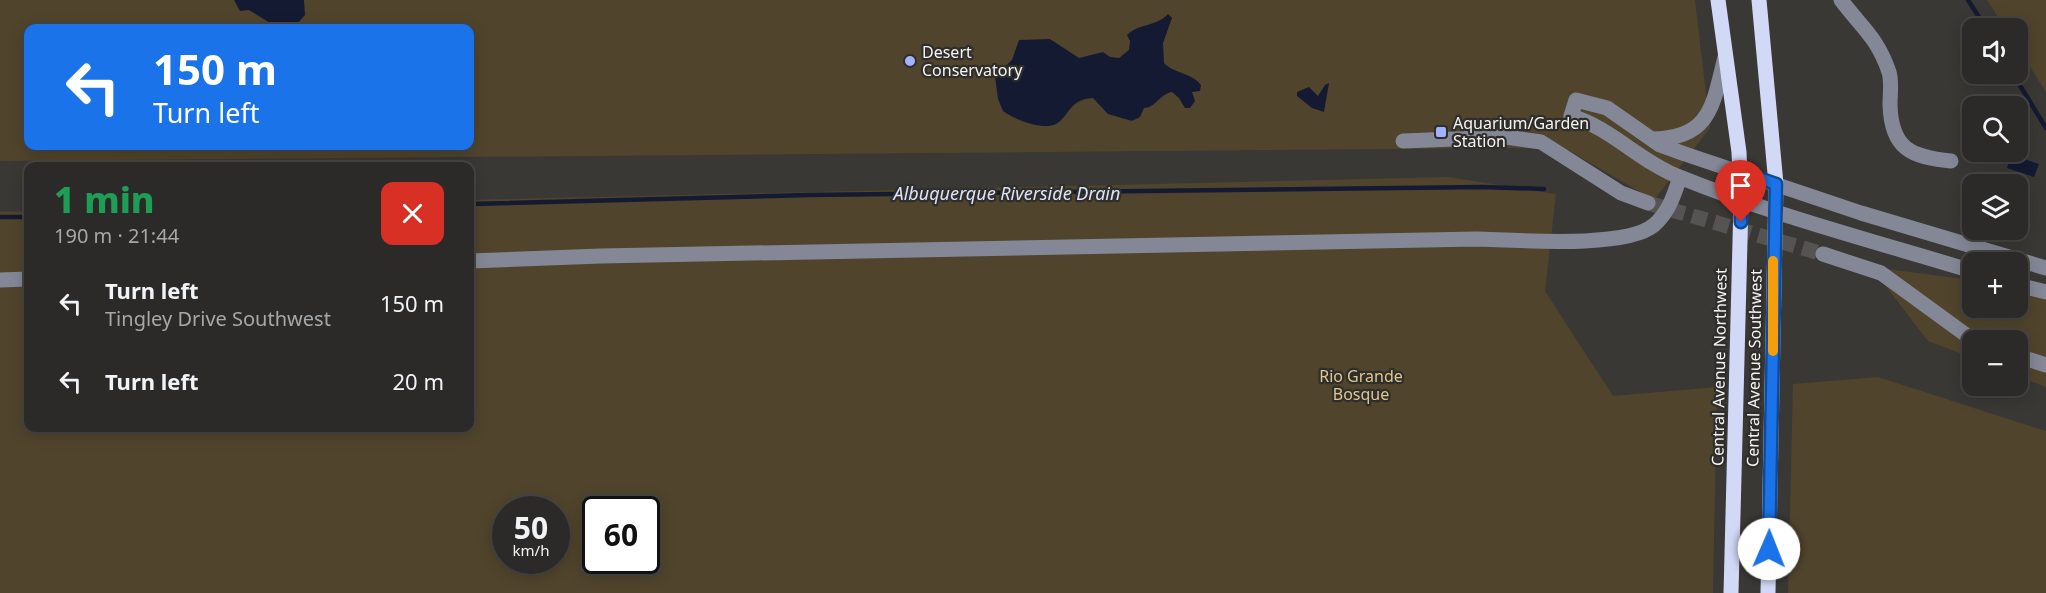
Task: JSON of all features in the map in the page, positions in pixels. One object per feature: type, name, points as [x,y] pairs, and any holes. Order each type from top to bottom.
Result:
[{"type":"main road","name":"Central Avenue Northwest","points":[[1718,0],[1741,172],[1731,593]]},
{"type":"main road","name":"Central Avenue Southwest","points":[[1759,0],[1776,184],[1768,593]]},
{"type":"street","points":[[1841,0],[1876,40],[1890,75],[1890,113],[1894,135],[1909,152],[1926,159],[1951,161]]},
{"type":"street","points":[[1652,139],[1684,134],[1704,122],[1711,111],[1725,57]]},
{"type":"street","points":[[1962,268],[1741,202],[1680,177],[1651,164],[1620,140],[1591,122],[1571,116],[1576,100],[1607,108],[1660,145],[1862,213],[2046,268]]},
{"type":"street","points":[[1403,141],[1506,137],[1541,142],[1621,194],[1648,203]]},
{"type":"street","points":[[474,261],[613,255],[1477,239],[1615,240],[1652,227],[1665,213],[1680,177]]},
{"type":"street","points":[[1823,254],[1881,273],[1962,332]]},
{"type":"street","points":[[0,280],[24,279]]},
{"type":"street","points":[[2028,288],[2046,292]]},
{"type":"street","points":[[2028,359],[2046,365]]},
{"type":"green space","points":[[0,0],[1695,0],[1710,128],[1654,200],[1568,150],[1515,148],[0,161]]},
{"type":"green space","points":[[1987,0],[2046,0],[2046,92],[2028,64],[2028,18],[1999,18]]},
{"type":"green space","name":"Rio Grande Bosque","points":[[1448,177],[1556,194],[1545,291],[1613,396],[1717,387],[1713,593],[0,593],[0,212],[24,211],[24,432],[474,432],[474,200]]},
{"type":"green space","points":[[1871,267],[1962,279],[1962,318],[2028,318],[2028,286],[2046,289],[2046,387],[2028,380],[2028,330],[1962,330],[1962,354],[1928,341]]},
{"type":"green space","points":[[1878,377],[2046,431],[2046,593],[1788,593],[1793,384]]},
{"type":"water","points":[[234,0],[304,0],[305,15],[297,24],[272,24],[249,10],[240,11]]},
{"type":"water","points":[[1168,14],[1172,18],[1163,43],[1164,63],[1201,85],[1200,91],[1192,92],[1195,101],[1190,108],[1185,108],[1172,92],[1144,108],[1140,117],[1132,121],[1108,114],[1093,98],[1085,99],[1074,105],[1060,121],[1051,126],[1029,123],[1003,111],[998,99],[995,76],[1012,60],[1019,40],[1050,39],[1079,58],[1103,52],[1110,57],[1119,58],[1129,50],[1130,41],[1127,35]]},
{"type":"water","points":[[1329,83],[1324,112],[1312,108],[1297,96],[1297,92],[1309,87],[1318,96]]},
{"type":"water","points":[[2028,160],[2039,164],[2034,177],[2007,168],[2009,162]]},
{"type":"waterway","points":[[1968,0],[1980,18]]},
{"type":"waterway","points":[[2019,84],[2046,128]]},
{"type":"waterway","name":"Albuquerque Riverside Drain","points":[[474,204],[809,195],[1483,187],[1544,189]]},
{"type":"waterway","name":"Albuquerque Riverside Drain","points":[[0,217],[24,217]]},
{"type":"tunnel","points":[[1648,203],[1823,254]]},
{"type":"slow traffic","points":[[1773,261],[1773,351]]},
{"type":"place","name":"Desert Conservatory","points":[[910,61]]},
{"type":"place","name":"Aquarium/Garden Station","points":[[1441,132]]},
{"type":"route","points":[[1741,222],[1741,172],[1776,184],[1769,549]]}]
